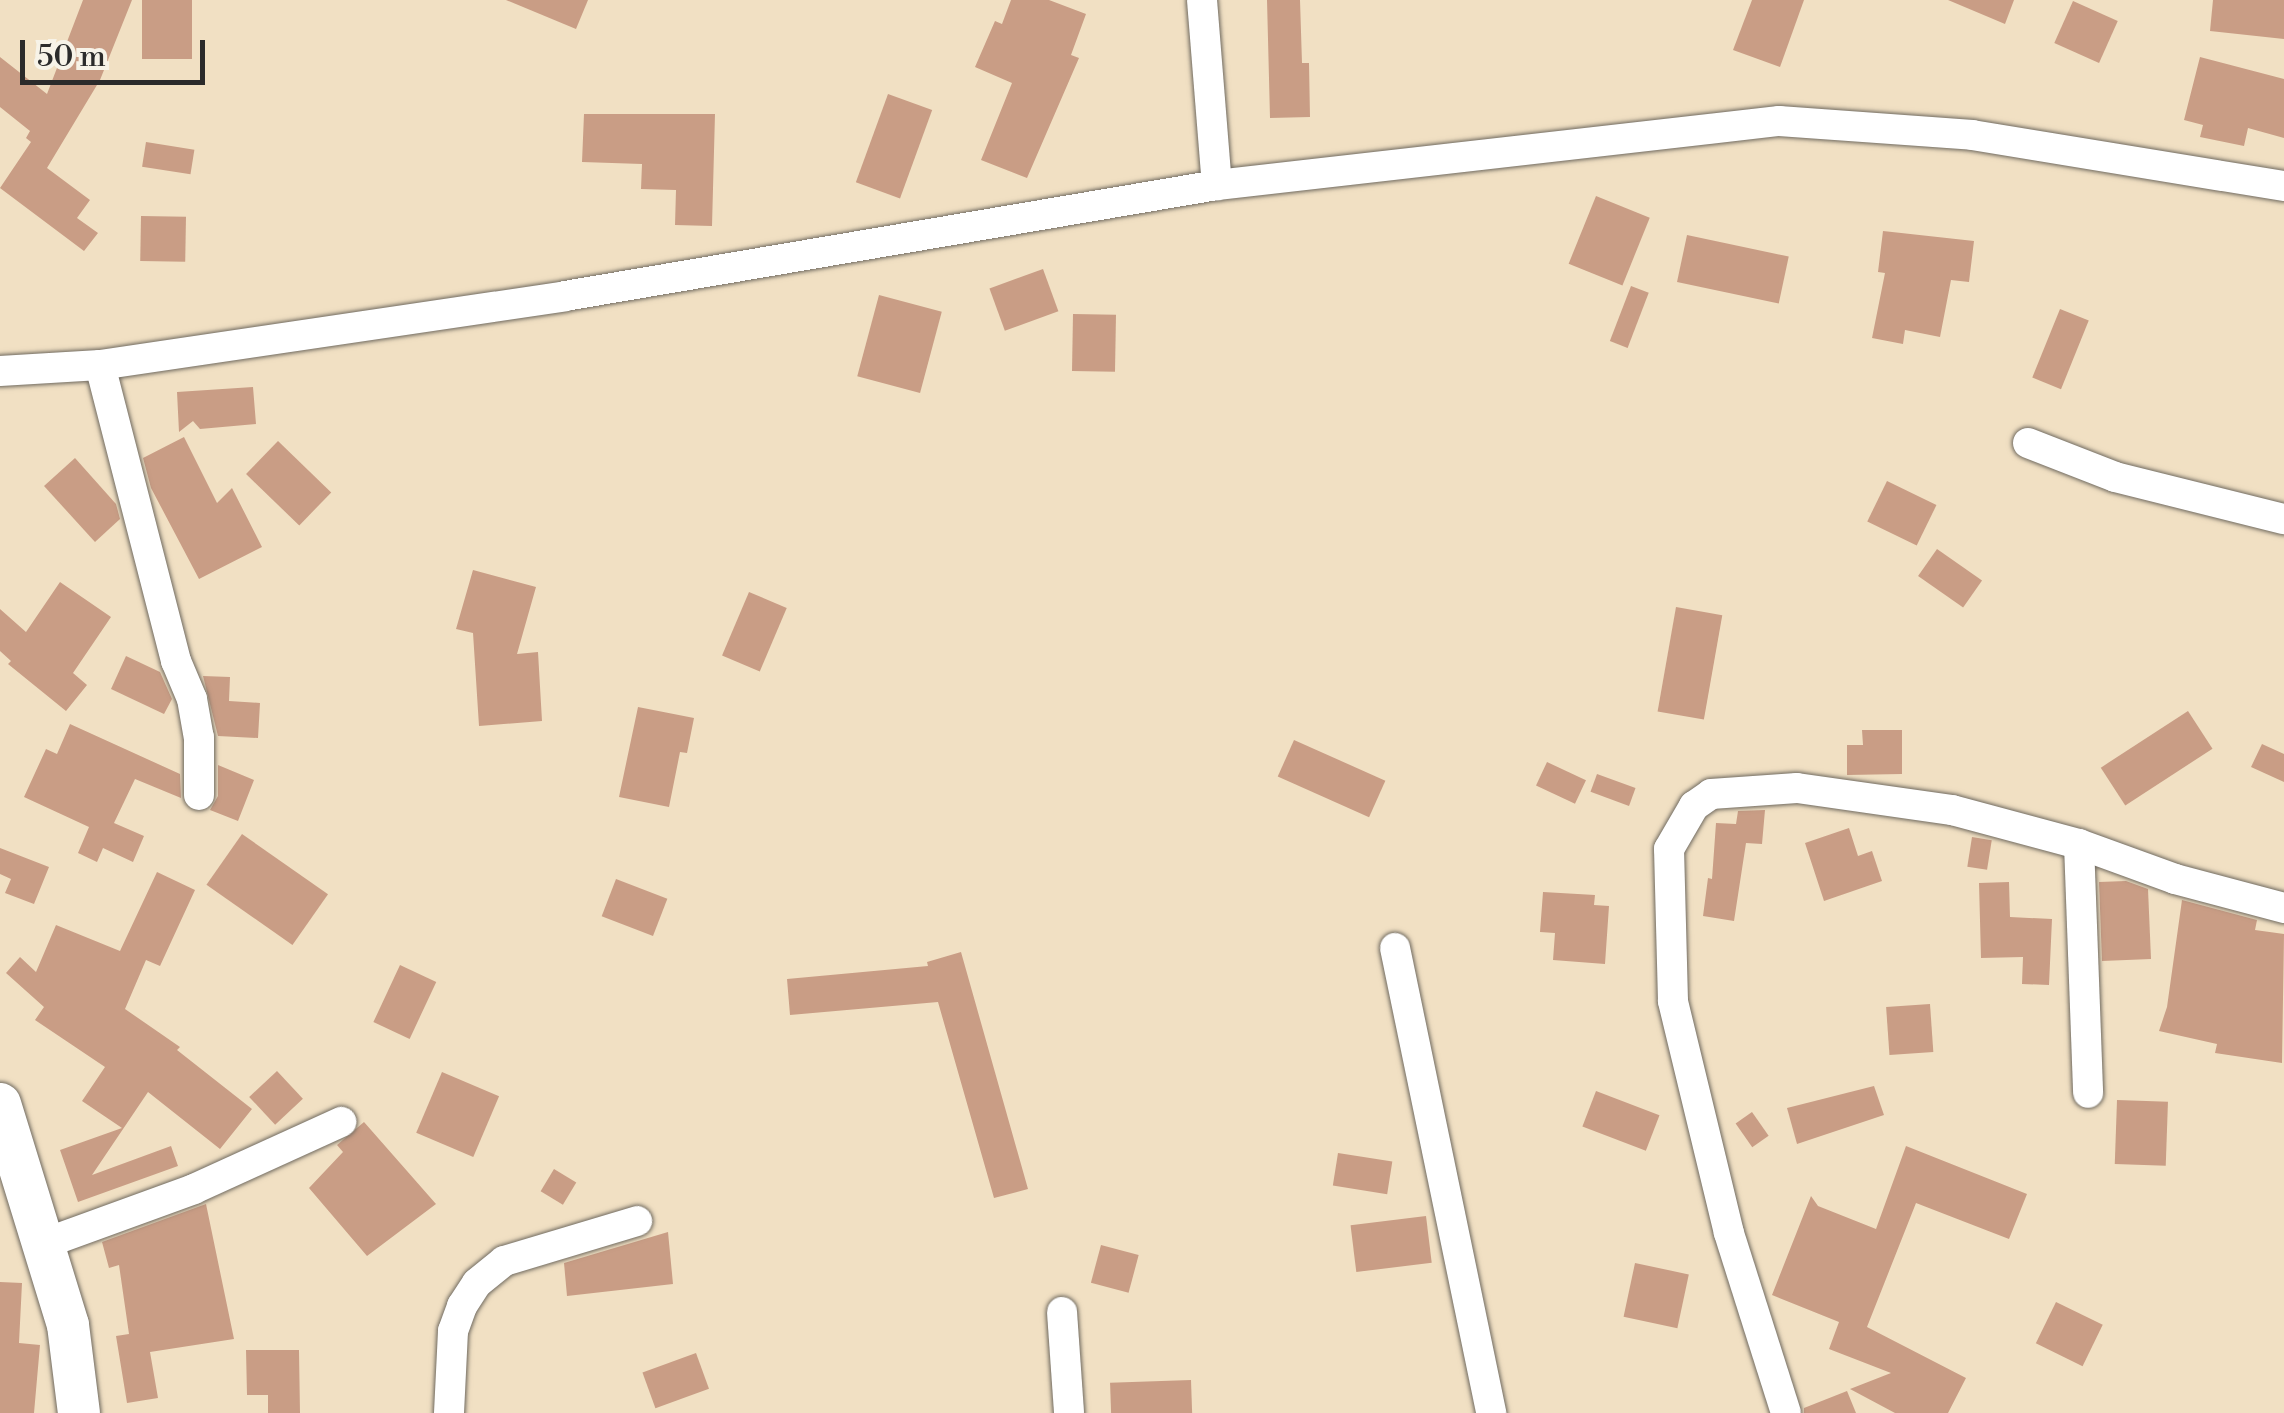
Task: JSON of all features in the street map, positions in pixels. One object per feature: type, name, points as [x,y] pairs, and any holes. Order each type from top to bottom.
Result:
[{"type":"street","points":[[1202,0],[1217,185]]},
{"type":"street","points":[[0,372],[100,364],[565,296],[1217,185],[1779,122],[1972,135],[2284,186]]},
{"type":"street","points":[[100,364],[176,661],[192,700],[198,737],[199,796]]},
{"type":"street","points":[[2028,443],[2114,476],[2284,519]]},
{"type":"street","points":[[1786,1413],[1730,1233],[1673,1001],[1668,849],[1694,806],[1711,794],[1797,788],[1952,810],[2079,844],[2176,880],[2284,908]]},
{"type":"street","points":[[2079,844],[2088,1092]]},
{"type":"street","points":[[1395,948],[1490,1413]]},
{"type":"street","points":[[0,1104],[68,1326],[80,1413]]},
{"type":"street","points":[[43,1244],[194,1189],[341,1122]]},
{"type":"street","points":[[448,1413],[454,1331],[462,1306],[478,1283],[504,1261],[637,1221]]},
{"type":"street","points":[[1062,1312],[1068,1413]]},
{"type":"building","points":[[83,0],[132,0],[100,80],[47,168],[90,200],[77,218],[98,233],[84,251],[0,188],[31,142],[26,138],[30,131],[0,107],[0,57],[47,94]]},
{"type":"building","points":[[142,0],[192,0],[192,59],[142,59]]},
{"type":"building","points":[[506,0],[588,0],[576,29]]},
{"type":"building","points":[[1011,0],[1049,0],[1086,14],[1071,55],[1079,58],[1027,178],[981,160],[1012,83],[975,67],[995,21],[1002,24]]},
{"type":"building","points":[[1267,0],[1300,0],[1302,63],[1309,63],[1310,117],[1270,118]]},
{"type":"building","points":[[1752,0],[1804,0],[1780,67],[1733,50]]},
{"type":"building","points":[[1948,0],[2014,0],[2005,24]]},
{"type":"building","points":[[2213,0],[2284,0],[2284,39],[2210,31]]},
{"type":"building","points":[[2073,1],[2118,21],[2099,63],[2054,43]]},
{"type":"building","points":[[2200,57],[2284,79],[2284,138],[2248,128],[2244,146],[2200,137],[2203,125],[2184,120]]},
{"type":"building","points":[[888,94],[932,110],[900,198],[856,182]]},
{"type":"building","points":[[584,114],[715,114],[712,226],[675,225],[676,190],[641,189],[642,164],[582,162]]},
{"type":"building","points":[[146,142],[194,150],[190,174],[142,167]]},
{"type":"building","points":[[1596,196],[1650,218],[1622,285],[1569,264]]},
{"type":"building","points":[[141,216],[186,217],[185,262],[140,261]]},
{"type":"building","points":[[1883,231],[1974,241],[1969,282],[1951,280],[1940,337],[1905,330],[1903,344],[1872,338],[1885,273],[1878,272]]},
{"type":"building","points":[[1687,235],[1789,257],[1779,304],[1677,282]]},
{"type":"building","points":[[1043,269],[1058,311],[1005,331],[989,288]]},
{"type":"building","points":[[1631,286],[1649,293],[1628,348],[1610,341]]},
{"type":"building","points":[[879,295],[942,312],[920,393],[857,376]]},
{"type":"building","points":[[2060,309],[2089,321],[2061,389],[2032,378]]},
{"type":"building","points":[[1073,314],[1116,315],[1115,372],[1072,371]]},
{"type":"building","points":[[253,387],[256,424],[200,429],[193,421],[179,432],[177,392]]},
{"type":"building","points":[[184,437],[217,503],[232,488],[262,547],[199,579],[151,488],[143,458]]},
{"type":"building","points":[[278,441],[331,492],[299,525],[246,474]]},
{"type":"building","points":[[75,458],[116,504],[120,519],[95,542],[44,486]]},
{"type":"building","points":[[1887,481],[1936,505],[1917,546],[1867,521]]},
{"type":"building","points":[[1937,549],[1982,581],[1963,608],[1918,576]]},
{"type":"building","points":[[473,570],[536,587],[517,654],[538,652],[542,721],[479,726],[473,633],[456,629]]},
{"type":"building","points":[[60,582],[111,617],[73,673],[87,685],[66,711],[8,664],[11,661],[0,651],[0,609],[26,632]]},
{"type":"building","points":[[749,592],[787,608],[760,672],[722,656]]},
{"type":"building","points":[[1676,607],[1722,615],[1704,720],[1658,711]]},
{"type":"building","points":[[126,656],[160,672],[172,699],[164,714],[111,689]]},
{"type":"building","points":[[203,676],[230,677],[229,701],[260,703],[258,738],[218,736]]},
{"type":"building","points":[[638,707],[694,718],[687,753],[680,752],[669,807],[619,797]]},
{"type":"building","points":[[2188,711],[2213,749],[2125,805],[2101,768]]},
{"type":"building","points":[[70,724],[180,774],[181,798],[135,779],[114,823],[144,836],[133,862],[103,848],[97,862],[78,853],[89,827],[24,797],[46,749],[57,754]]},
{"type":"building","points":[[1862,730],[1902,730],[1902,774],[1847,775],[1847,745],[1863,745]]},
{"type":"building","points":[[1294,740],[1385,781],[1369,817],[1278,777]]},
{"type":"building","points":[[2262,744],[2284,754],[2284,782],[2251,767]]},
{"type":"building","points":[[1547,762],[1586,780],[1575,804],[1536,786]]},
{"type":"building","points":[[218,765],[254,780],[238,821],[210,810],[218,796]]},
{"type":"building","points":[[1597,774],[1636,788],[1629,806],[1591,792]]},
{"type":"building","points":[[1765,810],[1762,844],[1746,843],[1734,921],[1703,916],[1708,878],[1712,879],[1716,823],[1736,824],[1738,811]]},
{"type":"building","points":[[1849,828],[1858,856],[1872,851],[1882,881],[1824,901],[1805,843]]},
{"type":"building","points":[[242,834],[328,894],[292,945],[206,885]]},
{"type":"building","points":[[1972,837],[1992,840],[1987,870],[1967,867]]},
{"type":"building","points":[[0,848],[49,867],[34,904],[5,893],[11,879],[0,874]]},
{"type":"building","points":[[157,872],[195,890],[160,966],[146,960],[125,1009],[180,1047],[177,1050],[252,1109],[220,1149],[148,1092],[92,1175],[171,1146],[178,1166],[78,1202],[60,1150],[122,1128],[82,1101],[105,1067],[35,1020],[44,1007],[6,973],[20,957],[36,972],[56,925],[120,951]]},
{"type":"building","points":[[616,879],[667,899],[653,936],[602,916]]},
{"type":"building","points":[[2126,881],[2148,889],[2151,959],[2102,961],[2099,882]]},
{"type":"building","points":[[2009,882],[2010,917],[2052,919],[2049,985],[2022,984],[2023,957],[1981,958],[1979,883]]},
{"type":"building","points":[[1543,892],[1595,895],[1594,905],[1609,906],[1605,964],[1553,960],[1555,933],[1540,932]]},
{"type":"building","points":[[2182,900],[2257,920],[2255,930],[2284,934],[2282,1063],[2215,1053],[2217,1044],[2159,1031],[2167,1007]]},
{"type":"building","points":[[961,952],[1028,1189],[994,1198],[938,1002],[790,1015],[787,979],[928,966],[927,962]]},
{"type":"building","points":[[400,965],[436,982],[410,1039],[373,1022]]},
{"type":"building","points":[[1930,1004],[1933,1052],[1889,1055],[1886,1007]]},
{"type":"building","points":[[277,1071],[303,1099],[275,1125],[249,1097]]},
{"type":"building","points":[[442,1072],[499,1096],[473,1157],[416,1133]]},
{"type":"building","points":[[1874,1086],[1884,1115],[1797,1144],[1787,1108]]},
{"type":"building","points":[[1596,1091],[1659,1115],[1646,1151],[1582,1126]]},
{"type":"building","points":[[2117,1100],[2168,1102],[2166,1166],[2115,1164]]},
{"type":"building","points":[[1752,1112],[1769,1136],[1752,1147],[1736,1123]]},
{"type":"building","points":[[364,1122],[436,1204],[367,1256],[309,1188],[343,1152],[337,1145]]},
{"type":"building","points":[[1906,1146],[2027,1194],[2009,1239],[1916,1203],[1867,1327],[1966,1378],[1948,1413],[1895,1413],[1850,1389],[1891,1373],[1829,1349],[1839,1322],[1772,1295],[1811,1196],[1818,1206],[1876,1229]]},
{"type":"building","points":[[1338,1153],[1392,1162],[1387,1194],[1333,1186]]},
{"type":"building","points":[[554,1169],[576,1182],[563,1205],[541,1191]]},
{"type":"building","points":[[206,1204],[234,1339],[150,1352],[158,1398],[127,1403],[116,1336],[129,1334],[119,1265],[109,1268],[102,1242]]},
{"type":"building","points":[[1426,1216],[1432,1263],[1356,1272],[1351,1225]]},
{"type":"building","points":[[668,1232],[673,1284],[567,1296],[564,1263]]},
{"type":"building","points":[[1101,1245],[1139,1255],[1129,1293],[1091,1283]]},
{"type":"building","points":[[1635,1263],[1689,1274],[1677,1328],[1624,1317]]},
{"type":"building","points":[[0,1282],[22,1283],[19,1343],[40,1345],[34,1413],[0,1413]]},
{"type":"building","points":[[2056,1302],[2103,1325],[2083,1366],[2036,1343]]},
{"type":"building","points":[[246,1350],[299,1350],[300,1413],[268,1413],[268,1395],[247,1395]]},
{"type":"building","points":[[696,1353],[709,1389],[655,1408],[642,1372]]},
{"type":"building","points":[[1191,1380],[1192,1413],[1111,1413],[1110,1383]]},
{"type":"building","points":[[1847,1391],[1856,1413],[1804,1413],[1804,1408]]}]
